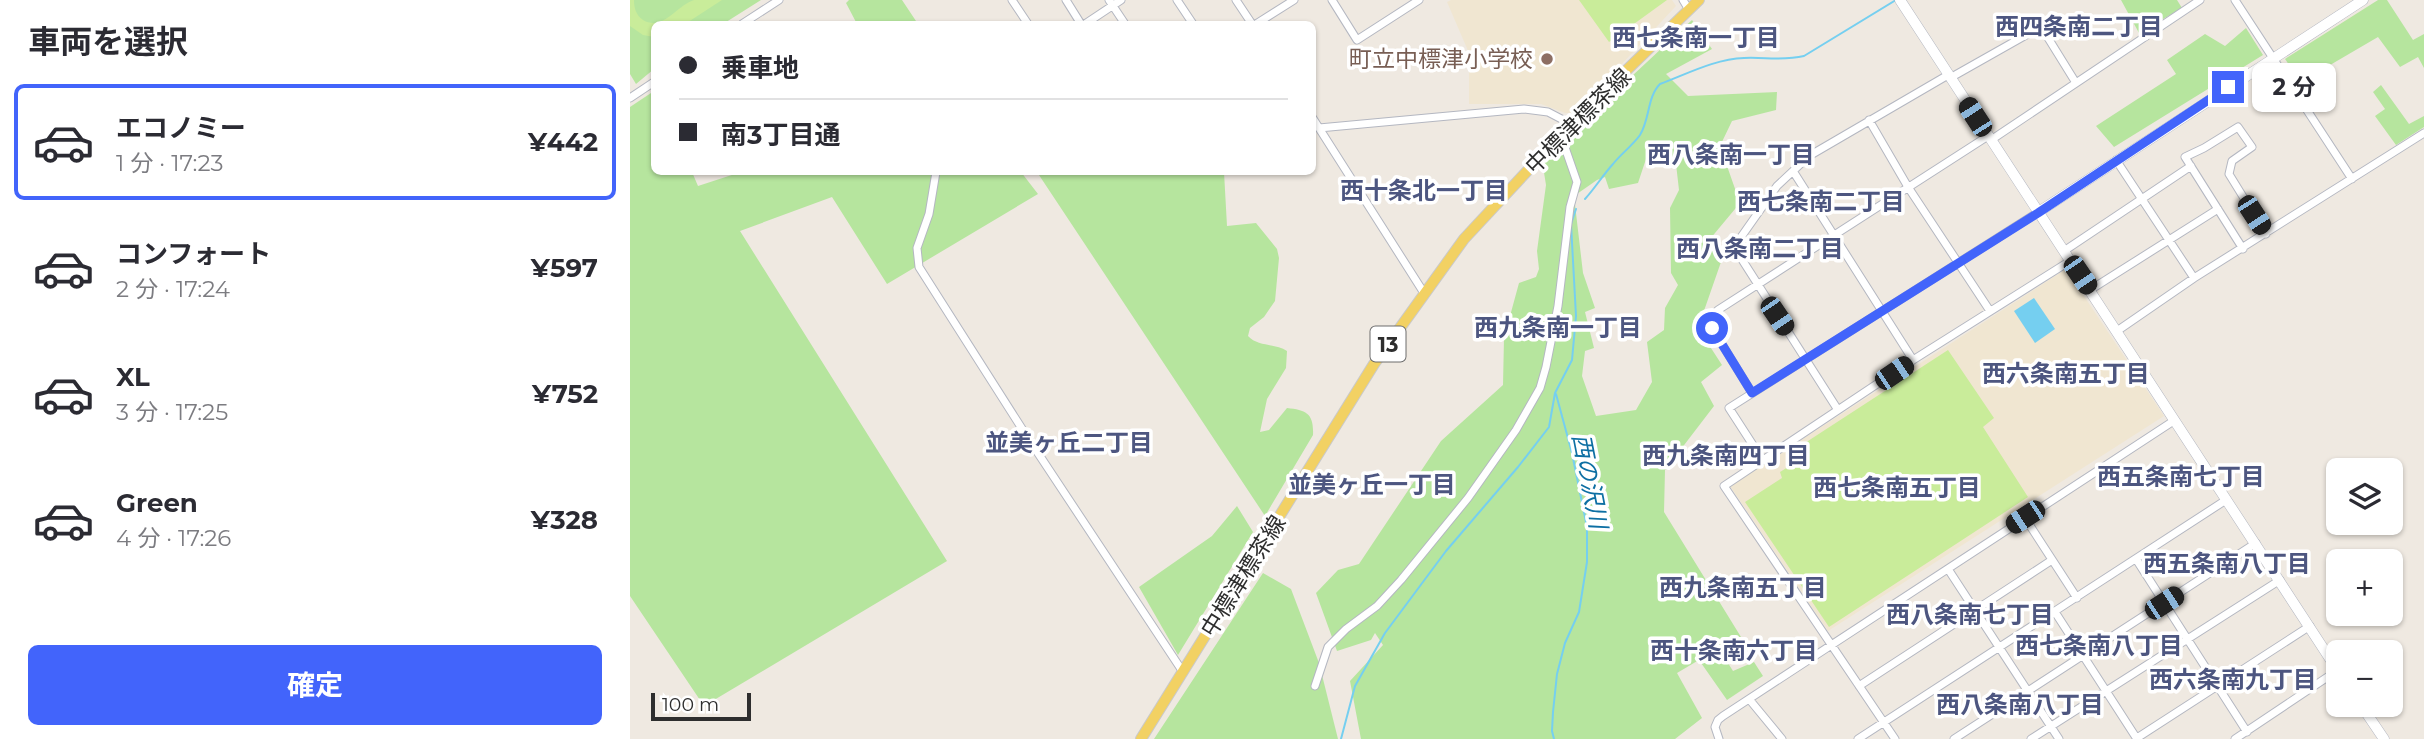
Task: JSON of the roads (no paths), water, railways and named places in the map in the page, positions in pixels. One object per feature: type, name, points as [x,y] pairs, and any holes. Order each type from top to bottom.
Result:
[{"type":"main road","name":"中標津標茶線","points":[[1141,739],[1374,364],[1464,239],[1686,5],[1699,0]]},
{"type":"main road","points":[[2038,213],[2273,58],[2347,4],[2363,0]]},
{"type":"main road","points":[[1901,3],[2326,652]]},
{"type":"main road","points":[[2369,717],[2384,739]]},
{"type":"street","points":[[755,21],[779,0]]},
{"type":"street","points":[[1012,0],[1026,21]]},
{"type":"street","points":[[1066,0],[1081,21]]},
{"type":"street","points":[[1087,21],[1111,3],[1121,0]]},
{"type":"street","points":[[1177,0],[1191,21]]},
{"type":"street","points":[[1236,0],[1252,21]]},
{"type":"street","points":[[1259,21],[1294,0]]},
{"type":"street","points":[[1332,0],[1357,40],[1419,0]]},
{"type":"street","points":[[1752,393],[1712,328],[1711,322],[1718,310],[1908,187],[2076,83],[2200,0]]},
{"type":"street","points":[[2235,0],[2353,179]]},
{"type":"street","points":[[1111,3],[1123,21]]},
{"type":"street","points":[[1838,410],[1734,247],[1777,186],[1809,156],[1869,120],[2035,30],[2045,33],[2076,83]]},
{"type":"street","points":[[631,95],[651,84]]},
{"type":"street","points":[[1319,128],[1524,109],[1548,112],[1571,124]]},
{"type":"street","points":[[1869,120],[1908,187],[1990,311]]},
{"type":"street","points":[[1316,123],[1424,293]]},
{"type":"street","points":[[2243,249],[2185,157],[2238,127],[2252,147],[2232,161],[2229,174],[2266,234]]},
{"type":"street","points":[[2117,331],[2194,278],[2424,133]]},
{"type":"street","points":[[1315,686],[1328,648],[1346,629],[1377,606],[1401,580],[1489,468],[1540,388],[1558,306],[1570,207],[1577,182],[1561,135]]},
{"type":"street","points":[[2116,160],[2194,278]]},
{"type":"street","points":[[1895,739],[1724,486],[1990,311],[2191,166]]},
{"type":"street","points":[[1793,171],[1913,360]]},
{"type":"street","points":[[936,175],[929,214],[916,248],[919,267],[1026,435],[1183,672]]},
{"type":"street","points":[[2090,290],[2218,209]]},
{"type":"street","points":[[1762,460],[1729,408],[2038,213]]},
{"type":"street","points":[[1719,739],[1715,727],[1718,720],[2175,420]]},
{"type":"street","points":[[1858,739],[2226,500]]},
{"type":"street","points":[[2025,517],[2077,598]]},
{"type":"street","points":[[1954,739],[2256,543]]},
{"type":"street","points":[[2136,559],[2247,732]]},
{"type":"street","points":[[1859,686],[2052,560]]},
{"type":"street","points":[[1948,569],[2059,739]]},
{"type":"street","points":[[2031,739],[2280,580]]},
{"type":"street","points":[[2055,612],[2137,739],[2310,626]]},
{"type":"street","points":[[2235,739],[2326,679]]},
{"type":"street","points":[[1749,699],[1782,739]]},
{"type":"water","points":[[2034,298],[2055,329],[2035,343],[2014,311]]},
{"type":"waterway","points":[[1585,199],[1640,135],[1653,95],[1660,84],[1722,61],[1804,56],[1896,0]]},
{"type":"waterway","points":[[1341,739],[1355,686],[1385,633],[1446,551],[1549,427],[1555,393],[1572,360],[1576,316],[1571,224],[1576,209]]},
{"type":"waterway","name":"西の沢川","points":[[1554,739],[1552,731],[1557,674],[1565,643],[1579,612],[1587,562],[1587,527],[1572,453],[1556,394]]},
{"type":"place","name":"町立中標津小学校","points":[[1547,59]]},
{"type":"district","name":"西四条南二丁目","points":[[2079,26]]},
{"type":"district","name":"西七条南一丁目","points":[[1696,37]]},
{"type":"district","name":"西八条南一丁目","points":[[1731,154]]},
{"type":"district","name":"西十条北一丁目","points":[[1424,190]]},
{"type":"district","name":"西七条南二丁目","points":[[1821,201]]},
{"type":"district","name":"西八条南二丁目","points":[[1760,248]]},
{"type":"district","name":"西九条南一丁目","points":[[1558,327]]},
{"type":"district","name":"西六条南五丁目","points":[[2066,373]]},
{"type":"district","name":"並美ヶ丘二丁目","points":[[1069,442]]},
{"type":"district","name":"西九条南四丁目","points":[[1726,455]]},
{"type":"district","name":"西五条南七丁目","points":[[2181,476]]},
{"type":"district","name":"並美ヶ丘一丁目","points":[[1372,484]]},
{"type":"district","name":"西七条南五丁目","points":[[1897,487]]},
{"type":"district","name":"西五条南八丁目","points":[[2227,563]]},
{"type":"district","name":"西九条南五丁目","points":[[1743,587]]},
{"type":"district","name":"西八条南七丁目","points":[[1970,614]]},
{"type":"district","name":"西七条南八丁目","points":[[2099,645]]},
{"type":"district","name":"西十条南六丁目","points":[[1734,650]]},
{"type":"district","name":"西六条南九丁目","points":[[2233,679]]},
{"type":"district","name":"西八条南八丁目","points":[[2020,704]]}]
